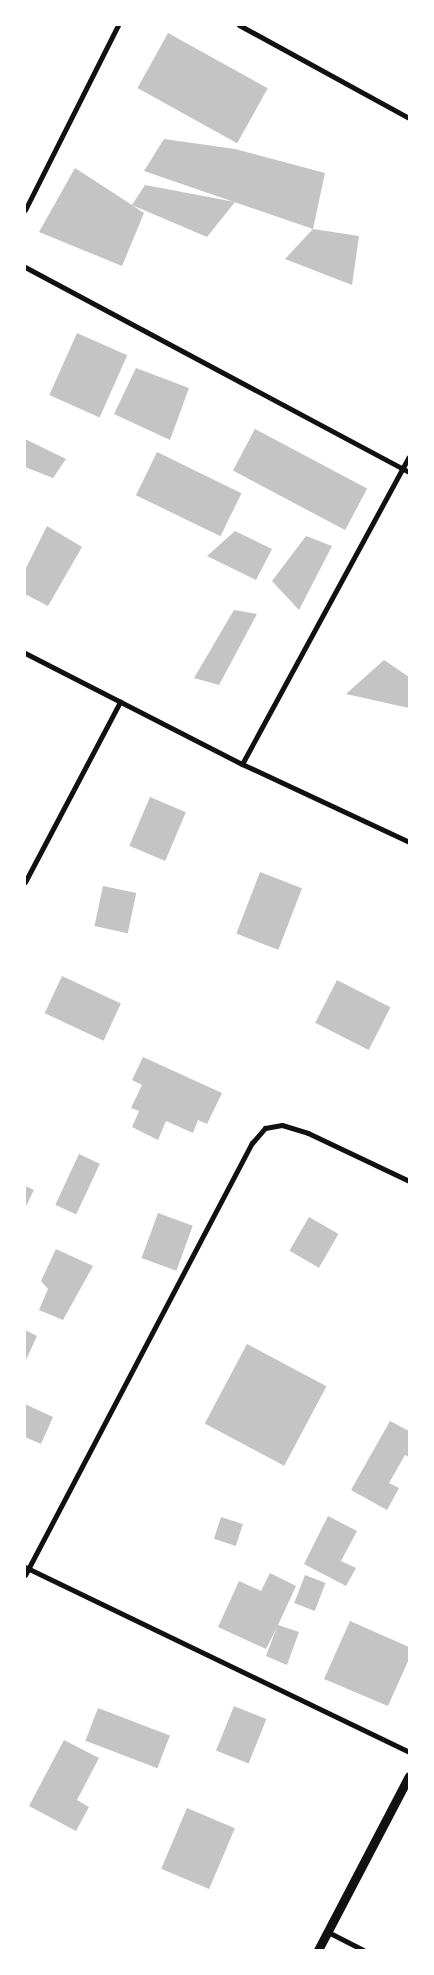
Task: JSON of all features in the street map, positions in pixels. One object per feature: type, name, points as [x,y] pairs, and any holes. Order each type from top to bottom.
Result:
[{"type":"street","points":[[25,210],[118,25]]},
{"type":"street","points":[[239,25],[409,118]]},
{"type":"street","points":[[25,267],[409,472]]},
{"type":"street","points":[[242,764],[409,457]]},
{"type":"street","points":[[25,653],[242,764],[409,842]]},
{"type":"street","points":[[25,882],[120,702]]},
{"type":"street","points":[[25,1575],[27,1568],[258,1136],[265,1128],[282,1125],[409,1181]]},
{"type":"street","points":[[27,1568],[409,1752]]},
{"type":"street","points":[[318,1950],[409,1776]]},
{"type":"street","points":[[328,1932],[363,1950]]},
{"type":"building","points":[[168,33],[268,88],[237,143],[137,88]]},
{"type":"building","points":[[164,139],[235,149],[325,173],[313,229],[144,171]]},
{"type":"building","points":[[75,168],[144,213],[122,266],[39,232]]},
{"type":"building","points":[[145,185],[235,202],[207,237],[132,205]]},
{"type":"building","points":[[313,229],[359,236],[352,285],[285,259]]},
{"type":"building","points":[[77,333],[127,355],[100,417],[49,395]]},
{"type":"building","points":[[136,368],[189,388],[170,440],[114,414]]},
{"type":"building","points":[[255,429],[367,489],[345,530],[233,470]]},
{"type":"building","points":[[25,439],[66,459],[53,478],[25,467]]},
{"type":"building","points":[[157,452],[241,493],[220,536],[136,495]]},
{"type":"building","points":[[47,526],[82,547],[48,606],[25,594],[25,570]]},
{"type":"building","points":[[235,531],[272,549],[256,580],[207,556]]},
{"type":"building","points":[[306,536],[332,546],[299,610],[272,581]]},
{"type":"building","points":[[234,610],[257,614],[219,685],[194,678]]},
{"type":"building","points":[[384,660],[409,677],[409,708],[346,694]]},
{"type":"building","points":[[150,797],[186,812],[165,861],[129,846]]},
{"type":"building","points":[[260,872],[302,888],[278,950],[236,934]]},
{"type":"building","points":[[103,886],[136,893],[128,933],[94,926]]},
{"type":"building","points":[[62,976],[121,1003],[104,1041],[45,1013]]},
{"type":"building","points":[[337,980],[390,1007],[369,1050],[315,1023]]},
{"type":"building","points":[[143,1057],[222,1093],[207,1124],[198,1120],[193,1133],[166,1121],[158,1140],[132,1127],[139,1111],[131,1108],[142,1085],[132,1080]]},
{"type":"building","points":[[79,1154],[100,1164],[76,1214],[55,1205]]},
{"type":"building","points":[[25,1186],[34,1190],[25,1208]]},
{"type":"building","points":[[158,1213],[193,1226],[176,1271],[142,1258]]},
{"type":"building","points":[[309,1217],[338,1234],[319,1268],[289,1251]]},
{"type":"building","points":[[56,1249],[93,1266],[63,1320],[39,1310],[48,1289],[41,1281]]},
{"type":"building","points":[[25,1330],[37,1336],[25,1362]]},
{"type":"building","points":[[247,1344],[326,1386],[284,1466],[205,1423]]},
{"type":"building","points":[[25,1404],[53,1417],[41,1444],[25,1437]]},
{"type":"building","points":[[390,1421],[409,1431],[409,1457],[405,1455],[389,1483],[399,1488],[387,1510],[351,1490]]},
{"type":"building","points":[[328,1516],[357,1531],[341,1561],[356,1568],[346,1586],[304,1564]]},
{"type":"building","points":[[221,1517],[243,1524],[236,1546],[214,1539]]},
{"type":"building","points":[[270,1573],[296,1586],[278,1625],[299,1632],[287,1665],[266,1656],[277,1627],[266,1649],[218,1627],[239,1581],[261,1591]]},
{"type":"building","points":[[305,1575],[326,1583],[315,1611],[294,1603]]},
{"type":"building","points":[[350,1621],[409,1647],[409,1659],[388,1706],[324,1679]]},
{"type":"building","points":[[234,1706],[266,1719],[248,1764],[216,1751]]},
{"type":"building","points":[[98,1708],[170,1736],[157,1768],[85,1741]]},
{"type":"building","points":[[64,1740],[99,1758],[77,1800],[89,1807],[76,1831],[29,1806]]},
{"type":"building","points":[[187,1808],[235,1828],[209,1889],[161,1869]]}]
